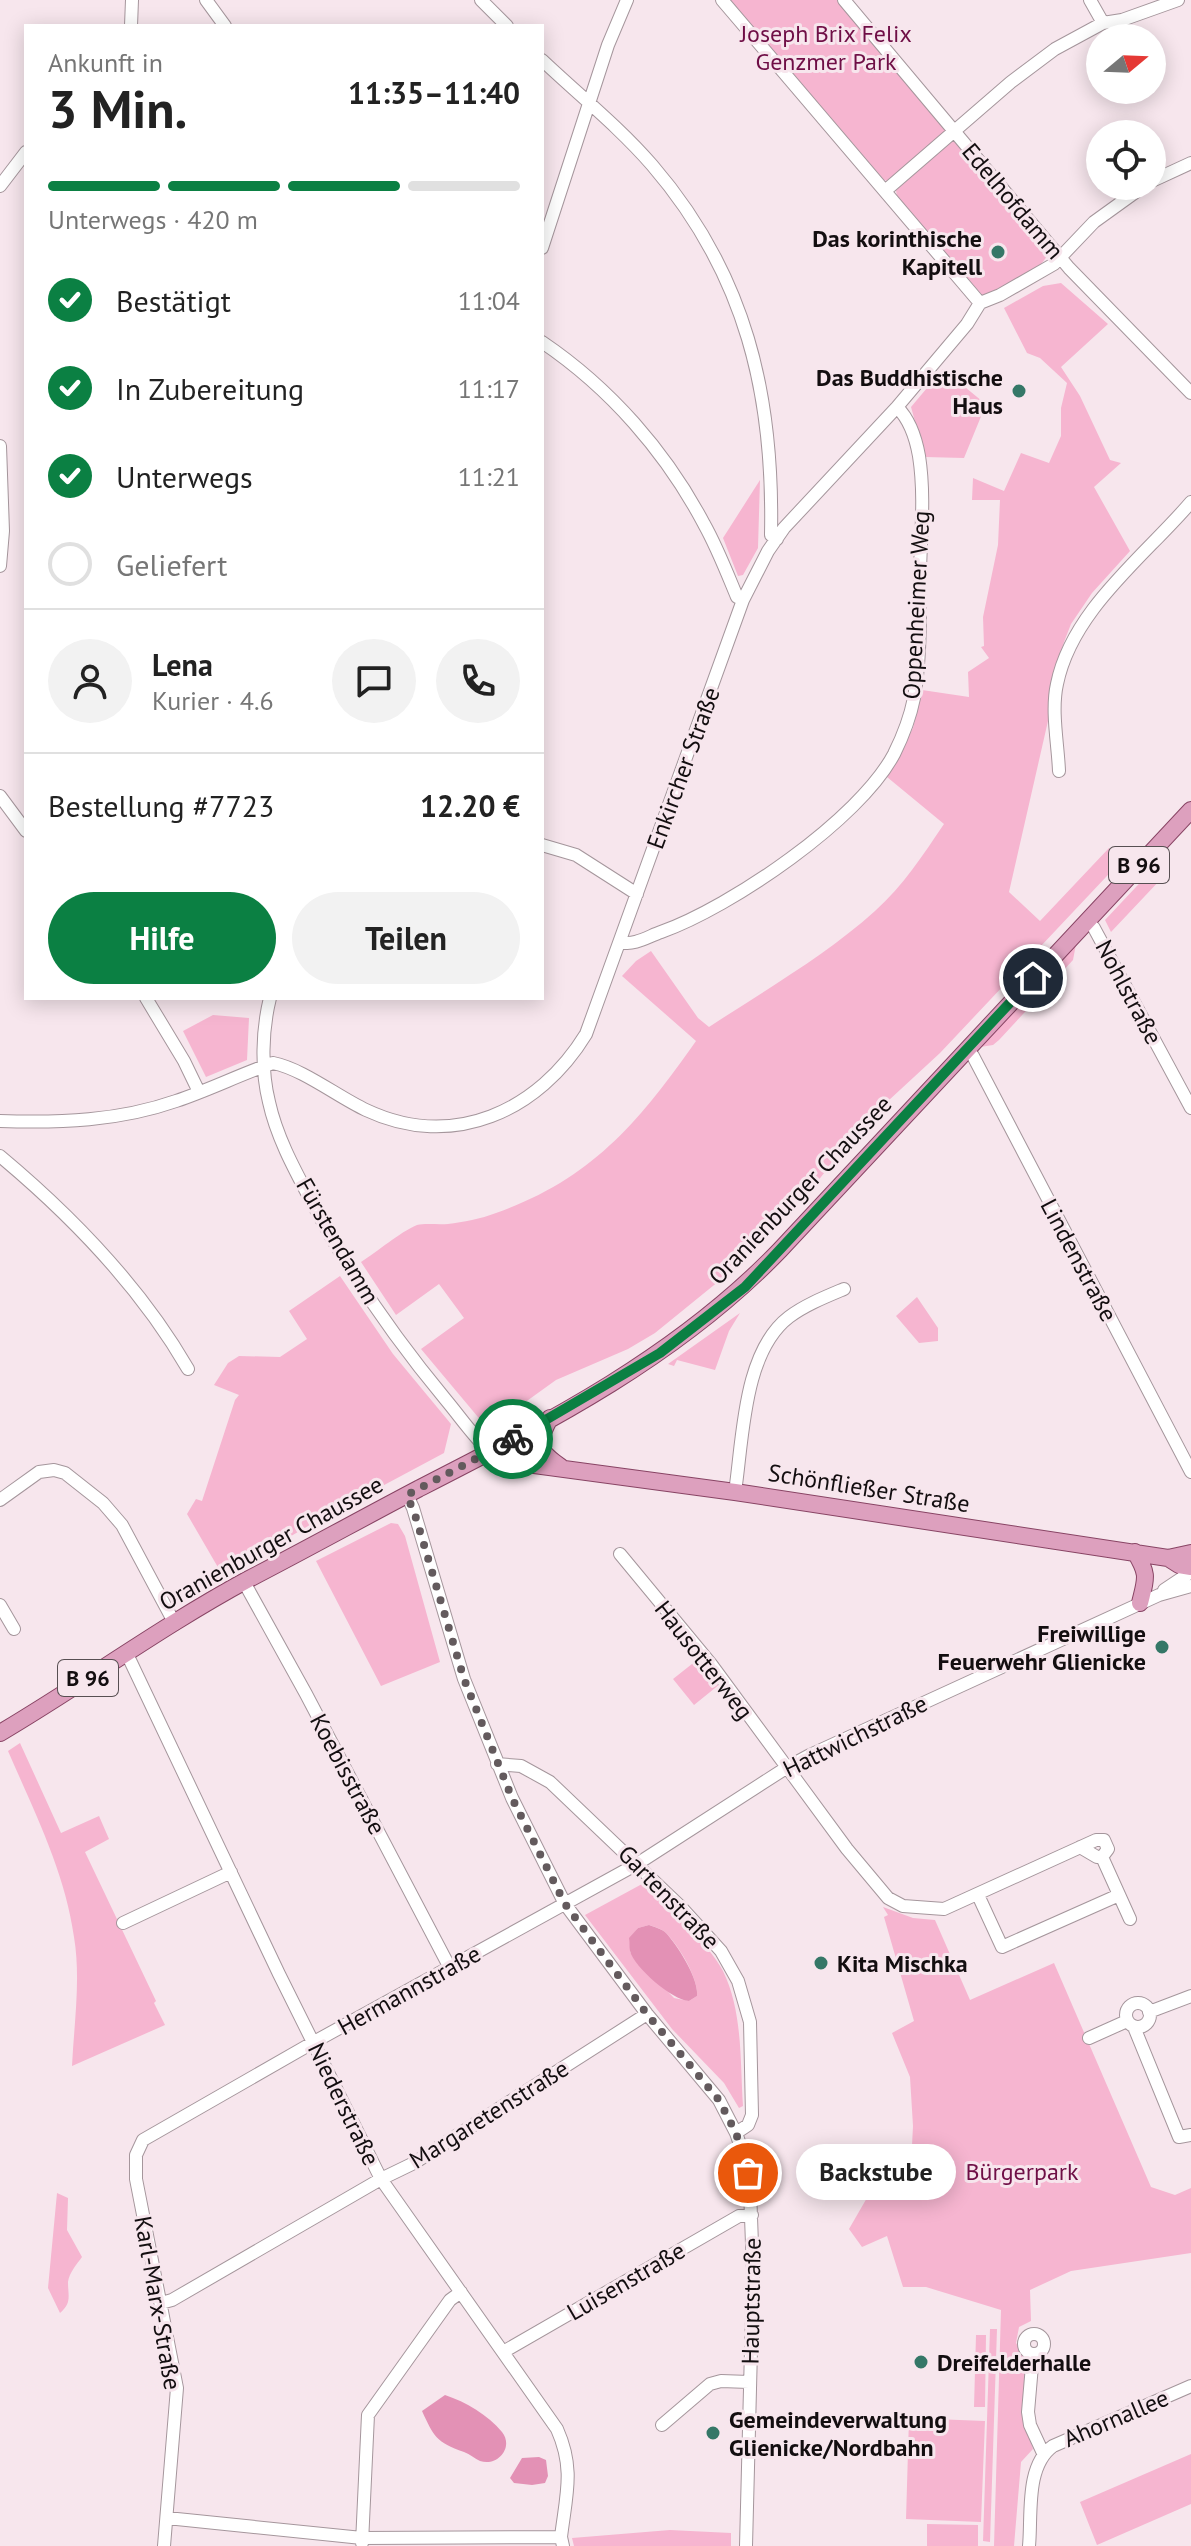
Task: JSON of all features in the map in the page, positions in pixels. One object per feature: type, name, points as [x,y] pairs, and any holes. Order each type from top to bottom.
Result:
[{"type":"main road","name":"Oranienburger Chaussee","points":[[0,1733],[244,1582],[490,1452],[675,1344],[745,1287],[1191,810]]},
{"type":"main road","points":[[550,1418],[541,1435],[540,1447],[546,1456],[562,1467]]},
{"type":"main road","name":"Schönfließer Straße","points":[[490,1452],[501,1459],[1135,1552],[1168,1558],[1191,1570]]},
{"type":"main road","points":[[1135,1552],[1146,1571],[1147,1581],[1140,1603]]},
{"type":"main road","name":"Schönfließer Straße","points":[[1168,1558],[1191,1553]]},
{"type":"street","points":[[131,24],[132,0]]},
{"type":"street","points":[[206,0],[224,24]]},
{"type":"street","points":[[481,0],[505,24]]},
{"type":"street","points":[[544,242],[608,45],[627,0]]},
{"type":"street","points":[[722,0],[980,303]]},
{"type":"street","name":"Edelhofdamm","points":[[844,0],[1082,284],[1191,393]]},
{"type":"street","points":[[1090,0],[1103,23]]},
{"type":"street","points":[[885,191],[1033,65],[1075,37],[1103,23],[1122,20],[1178,0]]},
{"type":"street","points":[[544,62],[636,147],[677,195],[712,252],[733,297],[754,359],[766,411],[771,468],[771,535],[777,539]]},
{"type":"street","points":[[0,186],[24,155]]},
{"type":"street","points":[[1166,175],[1191,163]]},
{"type":"street","name":"Enkircher Straße","points":[[265,1066],[279,1064],[361,1108],[392,1120],[424,1126],[454,1125],[483,1119],[531,1096],[553,1078],[586,1034],[743,600],[777,539],[808,500],[897,407],[967,324],[980,303],[1054,264],[1104,213],[1123,200]]},
{"type":"street","points":[[544,344],[606,394],[651,443],[677,477],[705,525],[737,597],[743,600]]},
{"type":"street","name":"Oppenheimer Weg","points":[[621,942],[628,944],[667,930],[710,912],[736,896],[829,826],[861,796],[892,758],[906,728],[917,677],[922,504],[916,441],[903,412],[897,407]]},
{"type":"street","points":[[0,446],[3,516],[0,566]]},
{"type":"street","points":[[1059,771],[1056,690],[1073,644],[1117,578],[1191,502]]},
{"type":"street","points":[[0,796],[24,828]]},
{"type":"street","points":[[544,846],[576,855],[637,894]]},
{"type":"street","name":"Nohlstraße","points":[[1087,920],[1190,1105]]},
{"type":"street","points":[[147,1000],[199,1092]]},
{"type":"street","name":"Fürstendamm","points":[[270,1000],[265,1081],[276,1126],[303,1185],[334,1241],[411,1357],[490,1452]]},
{"type":"street","name":"Lindenstraße","points":[[966,1049],[973,1056],[1191,1472]]},
{"type":"street","points":[[0,1121],[78,1121],[117,1116],[166,1105],[265,1066]]},
{"type":"street","points":[[0,1156],[101,1250],[150,1311],[188,1369]]},
{"type":"street","points":[[735,1492],[751,1385],[767,1340],[788,1318],[844,1289]]},
{"type":"street","points":[[0,1482],[4,1496],[39,1472],[54,1470],[65,1473],[103,1503],[122,1525],[175,1624]]},
{"type":"street","name":"Hauptstraße","points":[[407,1495],[459,1665],[519,1815],[565,1904],[647,2014],[719,2100],[736,2133],[748,2173],[752,2215],[753,2293],[746,2546]]},
{"type":"street","name":"Hausotterweg","points":[[620,1554],[711,1664],[786,1768],[888,1898],[903,1906],[944,1909],[1096,1840],[1104,1840],[1108,1849],[1102,1857],[1119,1895]]},
{"type":"street","name":"Hattwichstraße","points":[[1159,1595],[1191,1570]]},
{"type":"street","name":"Koebisstraße","points":[[244,1582],[450,1968]]},
{"type":"street","name":"Hattwichstraße","points":[[565,1904],[637,1864],[786,1768],[1140,1603],[1191,1586]]},
{"type":"street","points":[[0,1605],[14,1629]]},
{"type":"street","name":"Niederstraße","points":[[127,1654],[381,2179],[557,2429],[568,2458],[570,2478],[562,2541]]},
{"type":"street","name":"Gartenstraße","points":[[497,1764],[521,1766],[550,1782],[680,1906],[721,1951],[742,1991],[750,2022],[752,2115],[748,2125],[736,2133]]},
{"type":"street","points":[[123,1923],[231,1872]]},
{"type":"street","points":[[978,1895],[1002,1947],[1119,1895],[1130,1919]]},
{"type":"street","name":"Hermannstraße","points":[[136,2155],[143,2140],[154,2132],[565,1904]]},
{"type":"street","points":[[1149,2012],[1191,1996]]},
{"type":"street","points":[[1149,2012],[1141,2003],[1126,2010],[1179,2137],[1191,2135]]},
{"type":"street","points":[[1089,2038],[1130,2024],[1146,2024],[1149,2012]]},
{"type":"street","name":"Margaretenstraße","points":[[161,2303],[172,2300],[426,2156],[647,2014]]},
{"type":"street","name":"Karl-Marx-Straße","points":[[136,2155],[138,2192],[177,2388],[164,2546]]},
{"type":"street","name":"Luisenstraße","points":[[503,2352],[739,2216],[752,2215]]},
{"type":"street","points":[[362,2542],[368,2415],[450,2300],[461,2292]]},
{"type":"street","name":"Ahornallee","points":[[1033,2354],[1028,2412],[1030,2425],[1043,2453]]},
{"type":"street","name":"Hauptstraße","points":[[662,2425],[710,2384],[721,2381],[749,2382]]},
{"type":"street","name":"Ahornallee","points":[[1029,2546],[1035,2472],[1043,2453],[1191,2386]]},
{"type":"street","points":[[167,2518],[362,2542],[562,2541]]},
{"type":"green space","name":"Joseph Brix Felix Genzmer Park","points":[[730,0],[842,0],[945,123],[946,132],[888,181],[884,180]]},
{"type":"green space","points":[[955,139],[1049,251],[1031,272],[983,296],[897,197],[896,190]]},
{"type":"green space","points":[[1061,283],[1108,324],[1061,367],[1080,396],[1110,460],[1121,463],[1094,487],[1130,551],[1092,593],[1071,624],[1064,642],[1009,892],[1040,921],[1109,848],[1122,860],[940,1053],[862,1125],[817,1182],[735,1268],[655,1333],[628,1349],[556,1380],[488,1429],[421,1349],[464,1318],[439,1284],[396,1315],[361,1262],[417,1225],[478,1219],[530,1199],[586,1165],[633,1122],[696,1041],[622,976],[636,961],[651,951],[698,1018],[709,1027],[836,943],[885,901],[920,859],[944,824],[887,777],[913,728],[922,690],[969,697],[968,672],[989,658],[981,647],[984,646],[983,617],[998,545],[1000,500],[972,500],[973,478],[1004,491],[1021,453],[1049,463],[1061,436],[1061,408],[1067,383],[1040,358],[1027,353],[1004,308],[1043,286]]},
{"type":"green space","points":[[943,369],[988,406],[992,417],[982,414],[964,458],[925,457],[911,407]]},
{"type":"green space","points":[[760,480],[758,548],[743,575],[738,576],[723,538]]},
{"type":"green space","points":[[1151,871],[1161,879],[1111,932],[1105,920]]},
{"type":"green space","points":[[1077,939],[1073,960],[999,1040],[993,1045],[980,1047]]},
{"type":"green space","points":[[213,1015],[249,1018],[247,1060],[206,1077],[183,1031]]},
{"type":"green space","points":[[340,1276],[393,1354],[451,1424],[444,1453],[315,1522],[223,1576],[187,1514],[196,1499],[202,1501],[239,1395],[214,1385],[228,1363],[239,1356],[280,1357],[307,1339],[289,1311]]},
{"type":"green space","points":[[917,1297],[938,1328],[938,1341],[919,1343],[896,1316]]},
{"type":"green space","points":[[740,1313],[729,1331],[715,1370],[677,1360],[674,1366],[668,1364]]},
{"type":"green space","points":[[391,1523],[398,1524],[405,1536],[440,1662],[381,1686],[316,1561]]},
{"type":"green space","points":[[697,1660],[720,1684],[694,1705],[673,1679]]},
{"type":"green space","points":[[20,1743],[61,1833],[99,1816],[109,1839],[85,1852],[165,2025],[72,2066],[77,1985],[74,1937],[56,1865],[8,1751]]},
{"type":"green space","points":[[642,1884],[708,1949],[723,1971],[734,2003],[743,2106],[739,2108],[724,2083],[672,2029],[585,1915]],"holes":[[[649,1925],[666,1933],[687,1963],[697,1989],[697,1996],[689,2001],[674,1998],[630,1952],[630,1938],[638,1928]]]},
{"type":"green space","name":"Bürgerpark","points":[[883,1907],[913,1918],[935,1920],[970,2000],[1054,1963],[1151,2187],[1175,2195],[1191,2188],[1191,2253],[1071,2271],[1030,2290],[1031,2321],[1019,2327],[1016,2343],[1026,2359],[1024,2420],[1033,2449],[1021,2462],[1014,2546],[994,2546],[1001,2310],[926,2287],[903,2287],[887,2236],[862,2247],[849,2229],[879,2177],[890,2184],[911,2165],[913,2126],[910,2077],[892,2033],[914,2021],[884,1917],[888,1915]]},
{"type":"green space","points":[[57,2193],[68,2198],[67,2230],[82,2257],[70,2275],[68,2302],[60,2313],[48,2288]]},
{"type":"green space","points":[[990,2329],[997,2329],[990,2542],[983,2541]]},
{"type":"green space","points":[[976,2335],[986,2335],[985,2407],[974,2407]]},
{"type":"green space","points":[[909,2418],[985,2421],[981,2522],[906,2519]]},
{"type":"green space","points":[[1191,2454],[1191,2504],[1097,2545],[1080,2502]]},
{"type":"green space","points":[[927,2524],[978,2525],[978,2546],[927,2546]]},
{"type":"green space","points":[[670,2530],[731,2533],[731,2546],[574,2546],[572,2538]]},
{"type":"shaded area","points":[[649,1925],[666,1933],[687,1963],[697,1989],[697,1996],[689,2001],[664,1989],[633,1958],[629,1938],[638,1928]]},
{"type":"shaded area","points":[[445,2395],[476,2410],[502,2432],[506,2444],[498,2458],[480,2461],[437,2438],[422,2411]]},
{"type":"shaded area","points":[[539,2457],[546,2460],[548,2476],[545,2483],[514,2483],[510,2478],[522,2458]]},
{"type":"way so far","points":[[513,1439],[407,1495],[459,1665],[519,1815],[565,1904],[647,2014],[719,2100],[736,2133],[748,2173]]},
{"type":"place","name":"Das korinthische Kapitell","points":[[998,252]]},
{"type":"place","name":"Das Buddhistische Haus","points":[[1019,391]]},
{"type":"place","name":"Freiwillige Feuerwehr Glienicke","points":[[1162,1647]]},
{"type":"place","name":"Kita Mischka","points":[[821,1963]]},
{"type":"place","name":"Backstube","points":[[748,2173]]},
{"type":"place","name":"Dreifelderhalle","points":[[921,2362]]},
{"type":"place","name":"Gemeindeverwaltung Glienicke/Nordbahn","points":[[713,2433]]},
{"type":"route","points":[[513,1439],[675,1344],[745,1287],[1033,978]]}]
